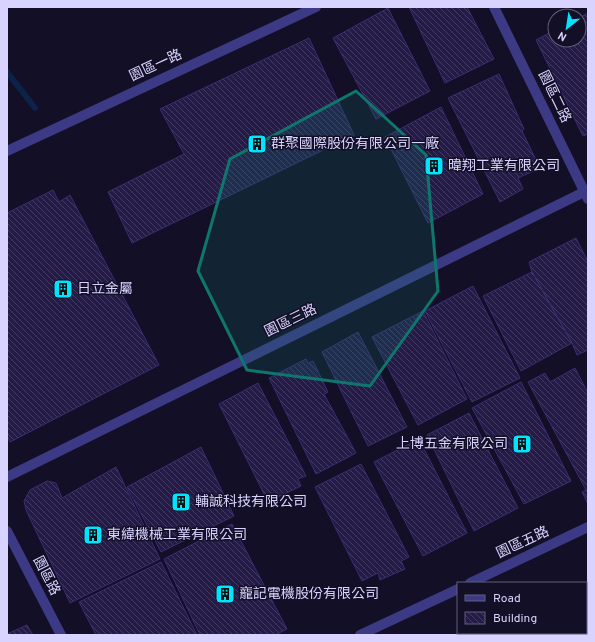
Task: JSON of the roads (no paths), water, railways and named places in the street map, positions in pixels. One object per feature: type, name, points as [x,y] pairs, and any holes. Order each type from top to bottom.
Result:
[{"type":"street","name":"園區一路","points":[[7,151],[316,7]]},
{"type":"street","name":"園區二路","points":[[494,7],[587,194]]},
{"type":"street","name":"園區三路","points":[[7,477],[587,194]]},
{"type":"street","name":"園區五路","points":[[472,582],[588,528]]},
{"type":"street","name":"園區路","points":[[7,531],[61,635]]},
{"type":"street","points":[[360,635],[457,589]]},
{"type":"waterway","points":[[7,72],[35,108]]},
{"type":"place","name":"群聚國際股份有限公司一廠","points":[[257,144]]},
{"type":"place","name":"暐翔工業有限公司","points":[[434,166]]},
{"type":"place","name":"日立金屬","points":[[63,289]]},
{"type":"place","name":"上博五金有限公司","points":[[522,444]]},
{"type":"place","name":"輔誠科技有限公司","points":[[181,502]]},
{"type":"place","name":"東緯機械工業有限公司","points":[[93,535]]},
{"type":"place","name":"巃記電機股份有限公司","points":[[225,594]]}]
